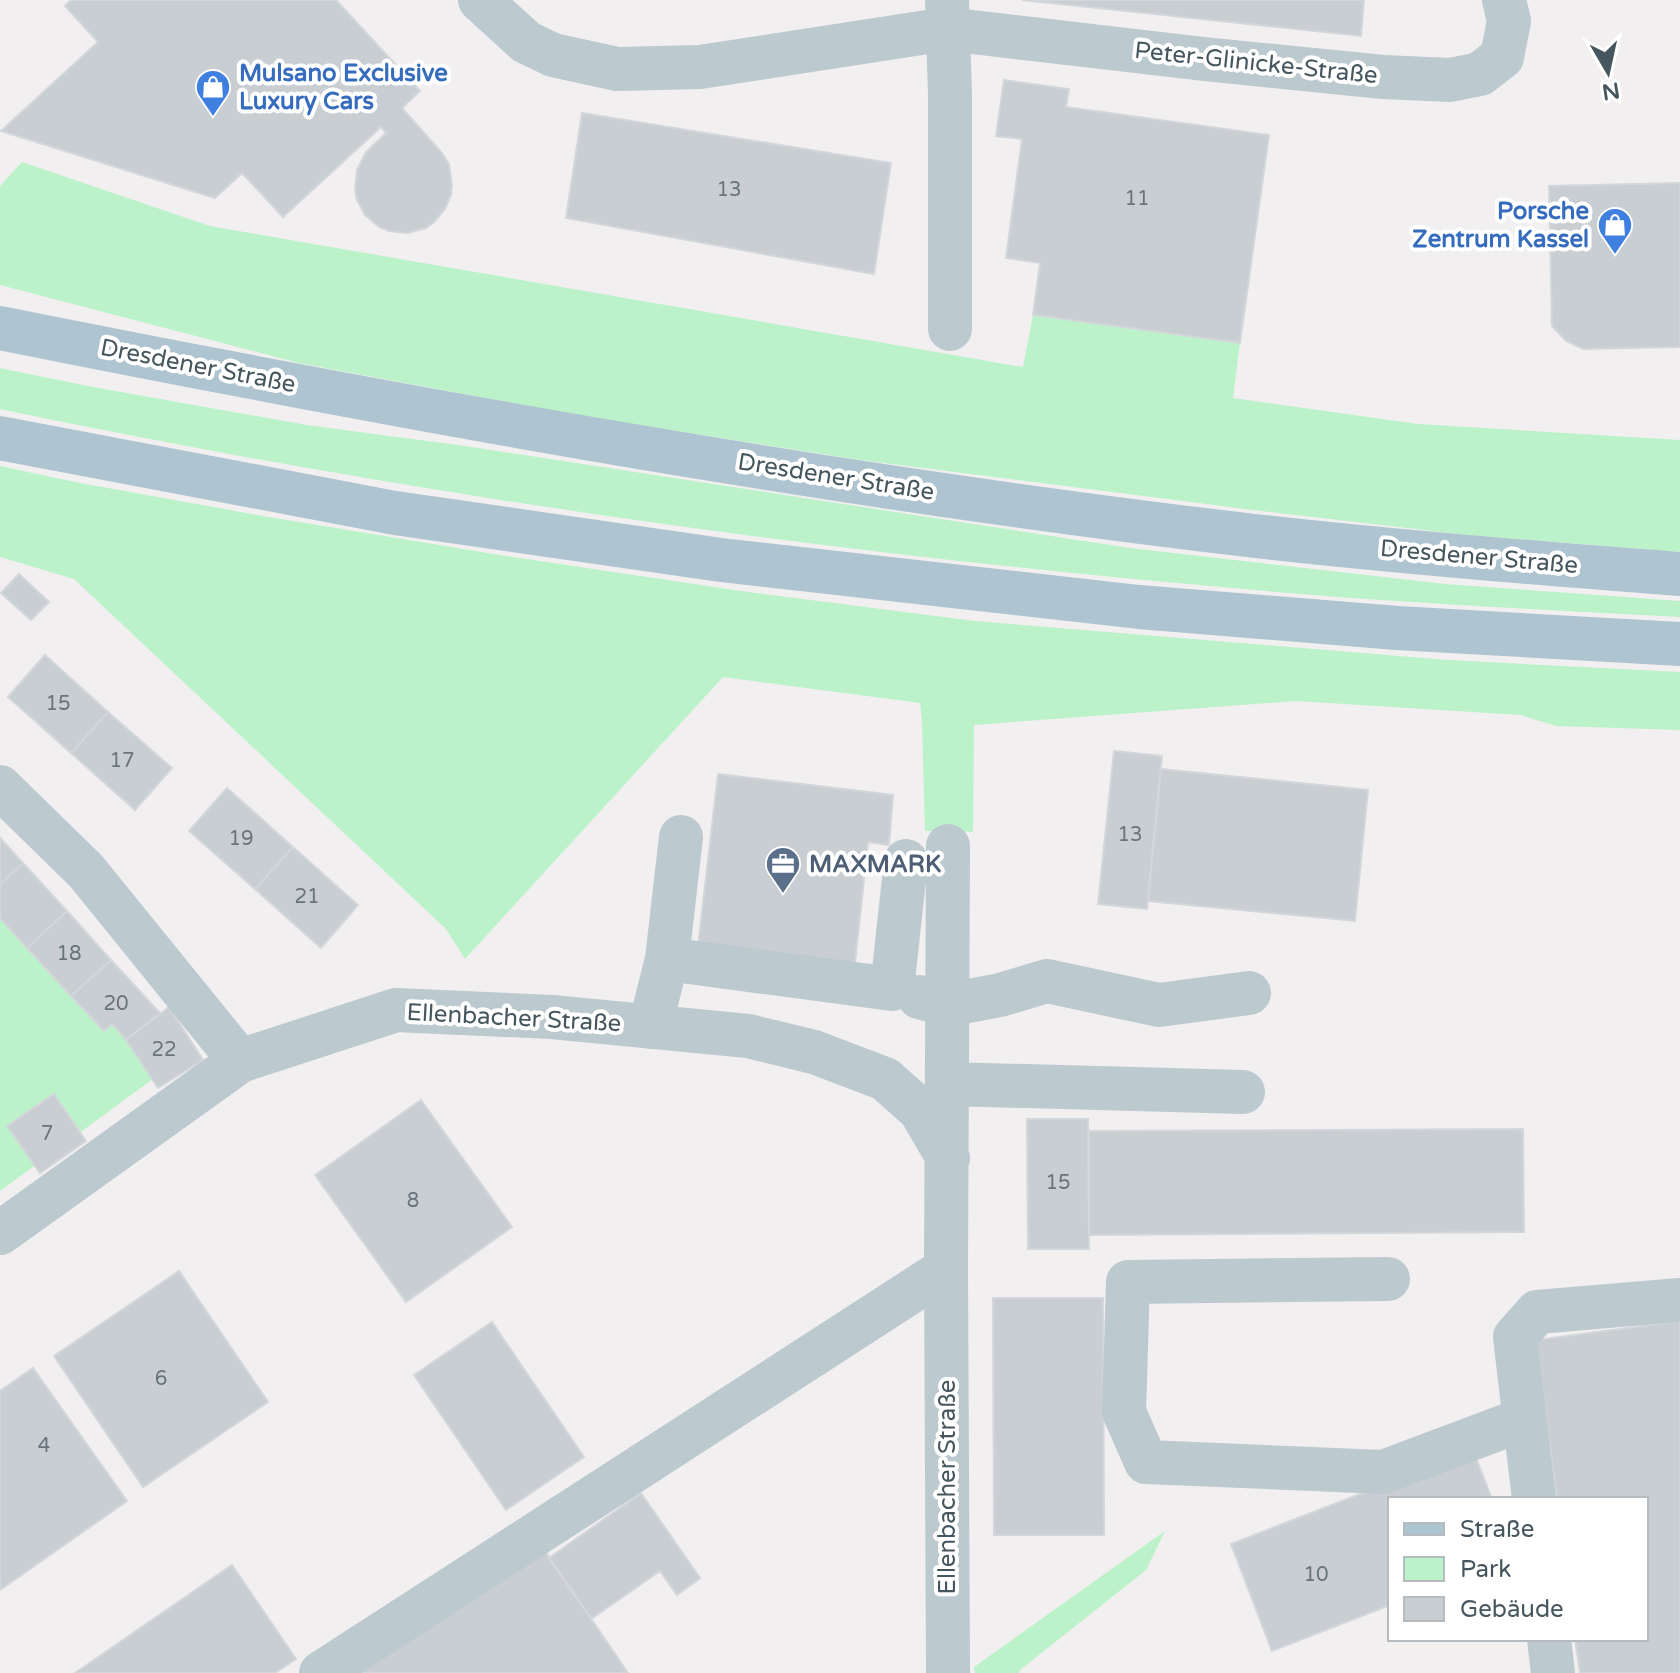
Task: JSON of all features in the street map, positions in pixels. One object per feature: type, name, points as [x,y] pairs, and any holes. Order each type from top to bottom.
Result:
[{"type":"main road","points":[[0,308],[77,343]]},
{"type":"main road","name":"Dresdener Straße","points":[[0,328],[580,437],[1019,505],[1256,536],[1680,574]]},
{"type":"main road","points":[[0,438],[395,513],[721,560],[1139,607],[1397,628],[1680,644]]},
{"type":"street","points":[[480,0],[526,42],[553,55],[617,69],[700,67],[947,15],[950,329]]},
{"type":"street","name":"Peter-Glinicke-Straße","points":[[947,15],[1204,59],[1383,77],[1450,80],[1480,74],[1502,57],[1509,21],[1504,0]]},
{"type":"street","points":[[0,787],[86,871],[240,1061]]},
{"type":"street","points":[[650,1027],[667,959],[681,837]]},
{"type":"street","name":"Ellenbacher Straße","points":[[948,846],[948,1673]]},
{"type":"street","points":[[892,989],[906,861]]},
{"type":"street","points":[[667,959],[892,989],[948,1005],[1000,995],[1047,981],[1159,1005],[1249,993]]},
{"type":"street","name":"Ellenbacher Straße","points":[[0,1233],[240,1061],[396,1010],[552,1017],[748,1036],[814,1052],[885,1079],[920,1110],[948,1158]]},
{"type":"street","points":[[948,1084],[1243,1092]]},
{"type":"street","points":[[321,1673],[946,1269]]},
{"type":"street","points":[[1388,1279],[1128,1282],[1124,1412],[1146,1462],[1383,1472],[1524,1419]]},
{"type":"street","points":[[1534,1497],[1515,1337],[1537,1312],[1680,1300]]},
{"type":"street","points":[[1549,1641],[1553,1673]]},
{"type":"green space","points":[[22,162],[210,226],[1023,367],[1033,315],[1240,343],[1233,398],[1418,424],[1680,440],[1680,552],[1467,535],[860,460],[581,416],[299,363],[0,285],[0,186]]},
{"type":"green space","points":[[0,368],[307,425],[465,446],[1130,548],[1445,584],[1680,601],[1680,617],[1289,593],[965,562],[642,521],[320,470],[0,409]]},
{"type":"green space","points":[[0,466],[263,516],[506,556],[748,592],[975,621],[1448,660],[1680,672],[1680,730],[1556,726],[1520,715],[1296,701],[974,725],[973,832],[925,831],[920,703],[723,677],[465,959],[446,929],[74,579],[0,557]]},
{"type":"green space","points":[[0,860],[175,1063],[0,1191]]},
{"type":"green space","points":[[1165,1531],[1146,1570],[1019,1673],[975,1673],[974,1667]]},
{"type":"building","name":"Mulsano Exclusive Luxury Cars","points":[[71,0],[336,0],[420,91],[402,108],[449,164],[452,185],[445,209],[426,228],[407,233],[379,227],[365,215],[355,190],[357,170],[366,152],[386,133],[381,127],[283,217],[242,173],[215,198],[1,131],[98,42],[65,6]]},
{"type":"building","points":[[1022,0],[1364,0],[1361,36]]},
{"type":"building","points":[[1004,80],[1069,89],[1066,107],[1269,135],[1240,343],[1033,315],[1040,263],[1006,258],[1022,139],[996,136]]},
{"type":"building","points":[[582,113],[891,163],[874,274],[566,218]]},
{"type":"building","name":"Porsche Zentrum Kassel","points":[[1680,183],[1680,347],[1583,349],[1566,341],[1552,326],[1549,186]]},
{"type":"building","points":[[19,574],[49,602],[31,620],[1,593]]},
{"type":"building","points":[[45,655],[108,712],[71,753],[8,697]]},
{"type":"building","points":[[108,712],[172,768],[135,810],[71,753]]},
{"type":"building","points":[[1114,751],[1162,756],[1147,909],[1098,904]]},
{"type":"building","points":[[1161,769],[1368,790],[1355,921],[1148,901]]},
{"type":"building","name":"MAXMARK","points":[[718,774],[893,795],[889,845],[868,842],[855,963],[698,946]]},
{"type":"building","points":[[227,788],[293,847],[255,889],[189,831]]},
{"type":"building","points":[[0,838],[23,863],[0,884]]},
{"type":"building","points":[[293,847],[358,905],[321,948],[255,889]]},
{"type":"building","points":[[23,863],[67,911],[27,948],[0,918],[0,884]]},
{"type":"building","points":[[67,911],[111,960],[71,996],[27,948]]},
{"type":"building","points":[[111,960],[160,1013],[126,1040],[112,1024],[104,1031],[71,996]]},
{"type":"building","points":[[169,1007],[203,1060],[158,1088],[126,1040]]},
{"type":"building","points":[[54,1094],[86,1141],[40,1173],[7,1126]]},
{"type":"building","points":[[421,1100],[512,1227],[406,1302],[315,1175]]},
{"type":"building","points":[[1027,1119],[1088,1119],[1089,1249],[1028,1249]]},
{"type":"building","points":[[1523,1129],[1524,1232],[1089,1235],[1089,1131]]},
{"type":"building","points":[[179,1271],[268,1402],[143,1487],[54,1356]]},
{"type":"building","points":[[993,1298],[1103,1298],[1104,1535],[994,1535]]},
{"type":"building","points":[[1680,1321],[1680,1673],[1580,1673],[1575,1641],[1648,1641],[1648,1497],[1557,1497],[1536,1340]]},
{"type":"building","points":[[492,1322],[584,1457],[506,1510],[414,1375]]},
{"type":"building","points":[[33,1368],[127,1501],[0,1590],[0,1391]]},
{"type":"building","points":[[1473,1450],[1491,1497],[1388,1497],[1388,1606],[1272,1651],[1231,1544]]},
{"type":"building","points":[[641,1493],[700,1578],[677,1595],[660,1571],[591,1619],[549,1558]]},
{"type":"building","points":[[535,1536],[628,1673],[337,1673]]},
{"type":"building","points":[[232,1565],[296,1659],[275,1673],[75,1673]]},
{"type":"place","name":"Mulsano Exclusive Luxury Cars","points":[[213,118]]},
{"type":"place","name":"Porsche Zentrum Kassel","points":[[1615,256]]},
{"type":"place","name":"MAXMARK","points":[[783,895]]}]
